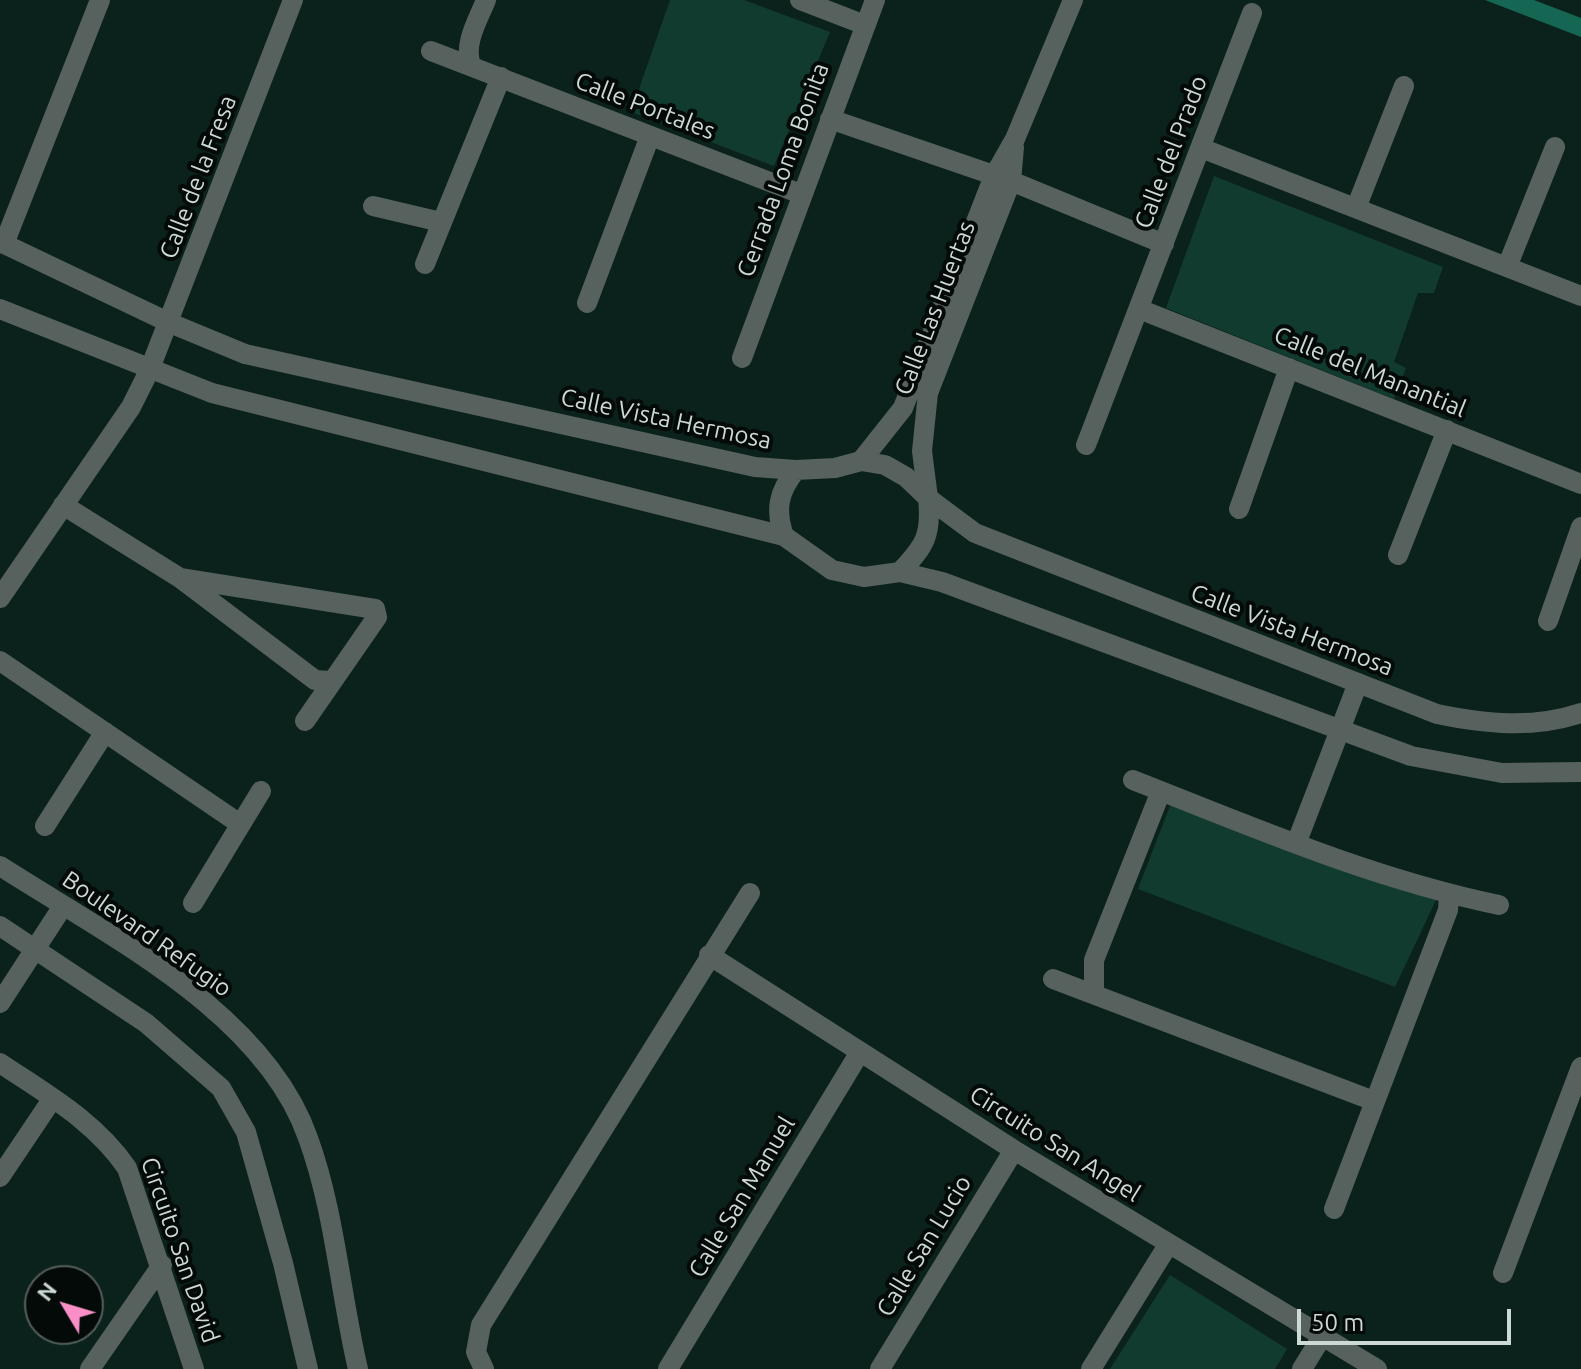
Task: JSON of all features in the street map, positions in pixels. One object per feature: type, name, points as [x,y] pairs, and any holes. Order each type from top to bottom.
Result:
[{"type":"street","points":[[2,243],[100,0]]},
{"type":"street","name":"Calle de la Fresa","points":[[0,598],[131,407],[149,371],[293,0]]},
{"type":"street","points":[[471,65],[467,55],[469,43],[486,0]]},
{"type":"street","points":[[800,0],[865,25]]},
{"type":"street","name":"Cerrada Loma Bonita","points":[[742,358],[875,0]]},
{"type":"street","name":"Calle Las Huertas","points":[[928,498],[922,451],[923,413],[928,393],[1015,139],[1073,0]]},
{"type":"street","name":"Calle del Prado","points":[[1086,445],[1252,13]]},
{"type":"street","name":"Calle Portales","points":[[431,51],[801,194]]},
{"type":"street","points":[[425,264],[501,77]]},
{"type":"street","points":[[1356,208],[1404,86]]},
{"type":"street","points":[[830,119],[1003,179],[1164,244]]},
{"type":"street","points":[[587,303],[650,136]]},
{"type":"street","points":[[1507,267],[1555,147]]},
{"type":"street","points":[[1201,148],[1581,296]]},
{"type":"street","name":"Calle Las Huertas","points":[[861,461],[903,408],[1003,179]]},
{"type":"street","points":[[373,206],[441,222]]},
{"type":"street","name":"Calle Vista Hermosa","points":[[2,243],[170,323],[245,354],[755,467],[796,470],[835,468],[861,461],[885,465],[906,477],[928,498],[975,533],[1437,714],[1484,724],[1538,723],[1581,713]]},
{"type":"street","points":[[0,309],[149,371],[212,393],[784,536],[832,570],[864,577],[900,572],[942,582],[1411,756],[1502,773],[1581,772]]},
{"type":"street","name":"Calle del Manantial","points":[[1139,309],[1581,484]]},
{"type":"street","points":[[1239,509],[1289,368]]},
{"type":"street","points":[[1398,555],[1447,430]]},
{"type":"street","points":[[784,536],[777,516],[779,497],[796,470]]},
{"type":"street","points":[[900,572],[926,539],[931,524],[928,498]]},
{"type":"street","points":[[63,505],[180,578],[315,680],[330,681]]},
{"type":"street","points":[[1548,621],[1581,527]]},
{"type":"street","points":[[180,578],[371,607],[378,613],[305,721]]},
{"type":"street","points":[[0,661],[240,824]]},
{"type":"street","points":[[1296,844],[1358,683]]},
{"type":"street","points":[[45,826],[105,732]]},
{"type":"street","points":[[1133,780],[1296,844],[1449,894],[1499,905]]},
{"type":"street","points":[[193,903],[261,791]]},
{"type":"street","points":[[1094,992],[1094,960],[1161,791]]},
{"type":"street","name":"Boulevard Refugio","points":[[0,866],[168,974],[217,1012],[262,1056],[284,1086],[308,1135],[322,1181],[358,1369]]},
{"type":"street","points":[[484,1369],[476,1352],[481,1325],[750,893]]},
{"type":"street","points":[[1334,1209],[1448,910],[1449,894]]},
{"type":"street","points":[[0,1003],[63,906]]},
{"type":"street","points":[[0,926],[146,1023],[221,1088],[246,1132],[283,1263],[308,1369]]},
{"type":"street","name":"Circuito San Angel","points":[[709,955],[1014,1150],[1377,1369]]},
{"type":"street","points":[[1053,979],[1094,992],[1374,1101]]},
{"type":"street","name":"Calle San Manuel","points":[[668,1369],[860,1052]]},
{"type":"street","name":"Circuito San David","points":[[0,1063],[92,1127],[112,1146],[127,1168],[162,1265],[194,1369]]},
{"type":"street","points":[[1503,1273],[1574,1103],[1581,1067]]},
{"type":"street","points":[[0,1177],[53,1098]]},
{"type":"street","name":"Calle San Lucio","points":[[880,1369],[1014,1150]]},
{"type":"street","points":[[1091,1369],[1168,1245]]},
{"type":"street","points":[[90,1369],[162,1265]]},
{"type":"street","points":[[1302,1369],[1323,1335]]},
{"type":"shaded area","points":[[670,0],[744,0],[830,32],[774,166],[631,112]]},
{"type":"shaded area","points":[[1485,0],[1534,0],[1581,18],[1581,37]]},
{"type":"shaded area","points":[[1214,176],[1443,267],[1434,293],[1418,293],[1394,362],[1406,368],[1394,399],[1166,308]]},
{"type":"shaded area","points":[[1173,798],[1436,900],[1395,987],[1138,889]]},
{"type":"shaded area","points":[[1170,1275],[1287,1349],[1275,1369],[1110,1369]]}]
